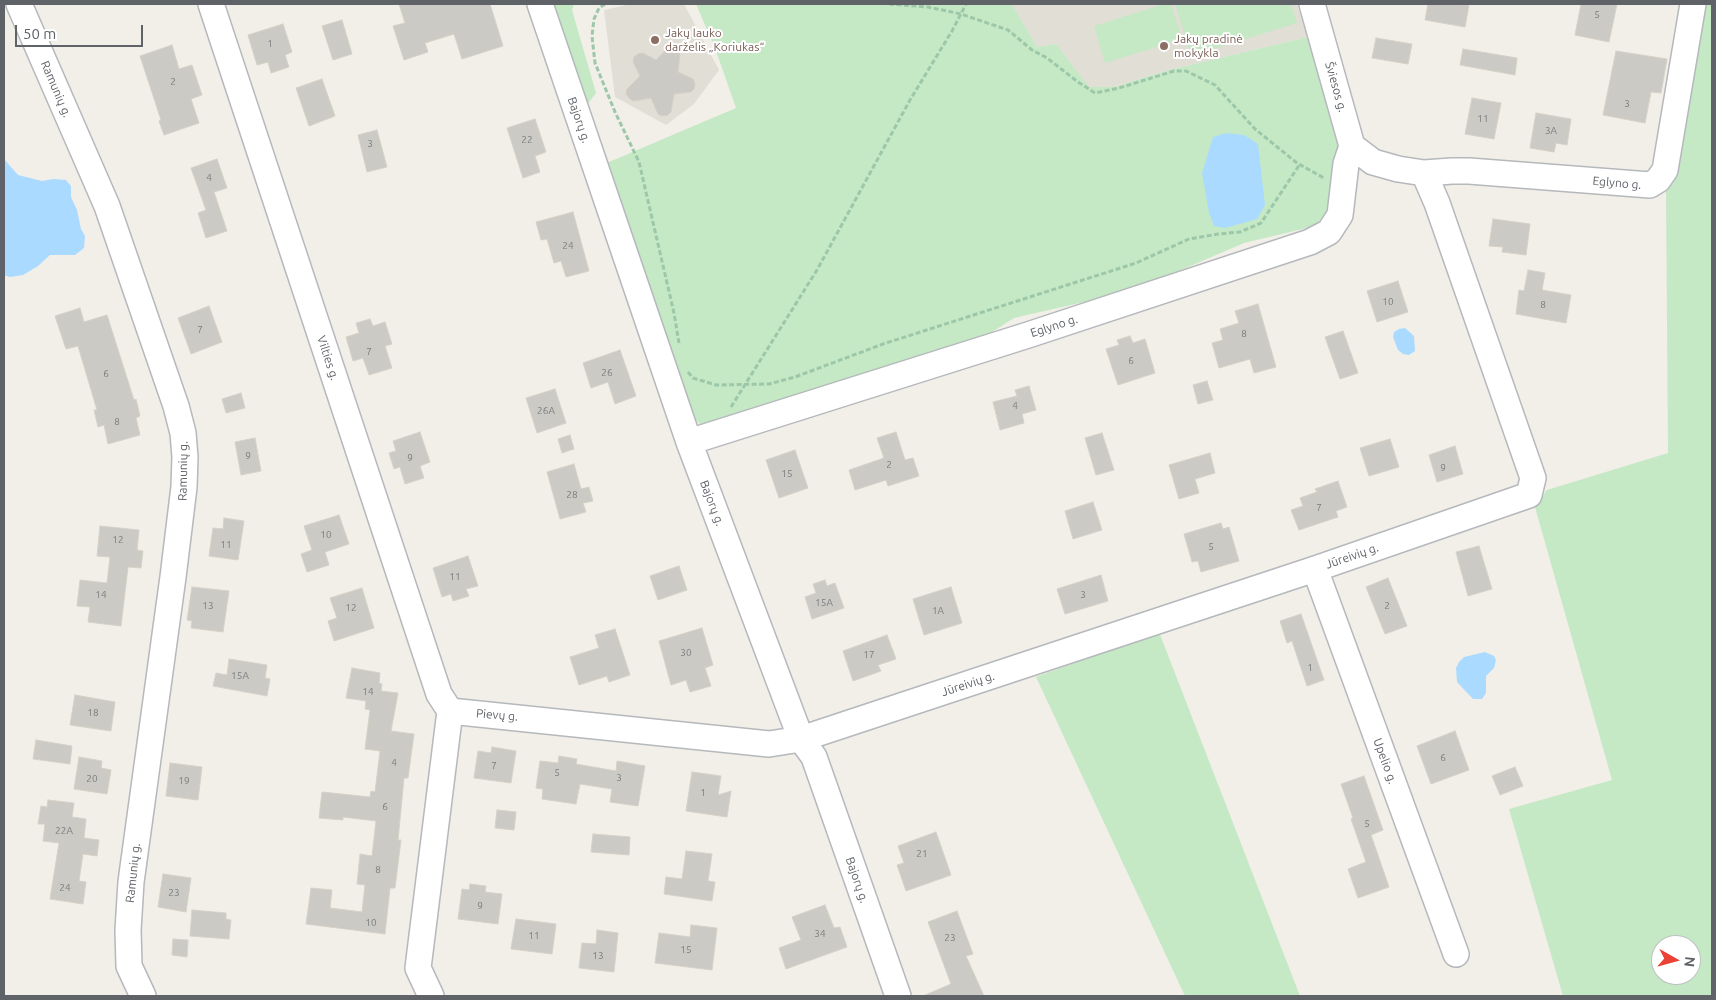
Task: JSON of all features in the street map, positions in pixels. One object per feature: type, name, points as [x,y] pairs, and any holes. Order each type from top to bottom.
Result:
[{"type":"street","name":"Ramunių g.","points":[[19,4],[107,206],[176,406],[183,433],[185,457],[184,487],[174,576],[130,882],[129,966],[143,996]]},
{"type":"street","name":"Vilties g.","points":[[211,4],[439,694],[450,710]]},
{"type":"street","name":"Bajorų g.","points":[[540,4],[701,438],[801,739],[814,757],[898,996]]},
{"type":"street","name":"Šviesos g.","points":[[1312,4],[1352,146]]},
{"type":"street","name":"Eglyno g.","points":[[1424,173],[1469,171],[1650,185],[1658,180],[1665,170],[1693,4]]},
{"type":"street","points":[[1352,146],[1373,162],[1398,169],[1424,173]]},
{"type":"street","name":"Eglyno g.","points":[[701,438],[1028,335],[1310,242],[1329,232],[1340,215],[1346,164],[1352,146]]},
{"type":"street","name":"Jūreivių g.","points":[[801,739],[1315,569],[1529,495],[1533,478],[1437,204],[1424,173]]},
{"type":"street","name":"Upelio g.","points":[[1315,569],[1456,954]]},
{"type":"street","name":"Pievų g.","points":[[450,710],[769,744],[801,739]]},
{"type":"street","points":[[431,996],[418,968],[450,710]]},
{"type":"path","points":[[605,4],[599,8],[594,19],[592,36],[596,63],[615,112],[639,162],[674,313],[679,347]]},
{"type":"path","points":[[889,4],[928,7],[961,14],[1008,30],[1032,50],[1047,58],[1095,93],[1119,88],[1174,71],[1186,71],[1215,85],[1255,129],[1300,164],[1344,190]]},
{"type":"path","points":[[701,438],[745,385],[817,270],[910,100],[966,4]]},
{"type":"path","points":[[688,371],[693,378],[716,385],[769,384],[795,377],[893,341],[1136,263],[1189,239],[1240,232],[1261,223],[1300,164]]},
{"type":"shaded area","name":"Jakų lauko darželis „Koriukas“","points":[[631,4],[684,4],[719,70],[694,104],[666,125],[615,97],[604,10]]},
{"type":"shaded area","name":"Jakų pradinė mokykla","points":[[1012,4],[1297,4],[1308,37],[1169,70],[1114,87],[1088,87],[1056,44],[1037,47]]},
{"type":"green space","points":[[548,4],[574,4],[572,10],[596,93],[583,110]]},
{"type":"green space","points":[[696,4],[1012,4],[1037,47],[1056,44],[1089,87],[1114,87],[1169,70],[1308,37],[1328,93],[1340,152],[1331,207],[1315,226],[1244,243],[1132,291],[1014,318],[976,342],[712,426],[700,424],[693,417],[602,165],[736,108],[715,48]]},
{"type":"green space","points":[[1164,4],[1171,4],[1182,39],[1105,63],[1094,26]]},
{"type":"green space","points":[[1175,4],[1291,4],[1297,23],[1191,56]]},
{"type":"green space","points":[[1695,4],[1712,4],[1712,996],[1563,996],[1509,809],[1612,780],[1535,507],[1547,490],[1668,453],[1666,189]]},
{"type":"green space","points":[[1159,632],[1300,996],[1185,996],[1036,677]]},
{"type":"water","points":[[1226,133],[1244,135],[1258,144],[1265,205],[1257,219],[1225,228],[1214,226],[1209,213],[1202,173],[1213,137]]},
{"type":"water","points":[[4,159],[18,175],[42,181],[66,180],[71,186],[71,197],[85,236],[84,248],[75,255],[50,255],[38,266],[23,275],[10,277],[4,275]]},
{"type":"water","points":[[1405,328],[1414,336],[1415,351],[1409,355],[1403,354],[1398,350],[1393,337],[1394,332]]},
{"type":"water","points":[[1485,652],[1494,656],[1496,660],[1494,668],[1486,676],[1486,693],[1482,699],[1473,699],[1457,682],[1456,668],[1464,657]]},
{"type":"building","points":[[399,4],[490,4],[503,46],[462,59],[454,34],[425,43],[428,52],[404,60],[393,26],[405,23]]},
{"type":"building","points":[[1428,4],[1469,5],[1465,27],[1425,20]]},
{"type":"building","points":[[1581,4],[1617,4],[1609,42],[1575,35]]},
{"type":"building","points":[[342,20],[352,54],[333,60],[322,26]]},
{"type":"building","points":[[283,24],[292,52],[285,55],[289,67],[271,73],[268,62],[257,65],[248,35]]},
{"type":"building","points":[[1376,38],[1412,44],[1408,64],[1372,58]]},
{"type":"building","points":[[172,45],[179,69],[192,65],[202,95],[191,99],[199,123],[164,135],[140,56]]},
{"type":"building","points":[[668,48],[678,50],[680,55],[678,72],[693,79],[695,84],[691,92],[674,94],[671,112],[668,115],[662,116],[658,114],[651,98],[633,101],[626,94],[627,89],[640,76],[633,62],[634,57],[643,53],[656,60]]},
{"type":"building","points":[[1463,49],[1517,58],[1515,75],[1460,65]]},
{"type":"building","points":[[1616,51],[1667,59],[1661,93],[1651,92],[1645,123],[1603,115]]},
{"type":"building","points":[[322,79],[335,116],[309,126],[296,88]]},
{"type":"building","points":[[1472,98],[1501,103],[1494,139],[1465,134]]},
{"type":"building","points":[[1536,113],[1571,119],[1567,145],[1556,143],[1554,152],[1530,148]]},
{"type":"building","points":[[535,119],[546,152],[535,156],[540,172],[523,178],[507,128]]},
{"type":"building","points":[[377,130],[387,167],[367,172],[358,135]]},
{"type":"building","points":[[217,159],[227,188],[214,192],[227,231],[206,238],[198,213],[206,210],[191,168]]},
{"type":"building","points":[[573,212],[589,271],[566,277],[561,261],[554,263],[547,239],[541,240],[536,222]]},
{"type":"building","points":[[1493,219],[1530,224],[1526,255],[1502,252],[1503,247],[1489,246]]},
{"type":"building","points":[[1528,270],[1545,273],[1542,290],[1571,295],[1566,323],[1516,314],[1519,290],[1524,291]]},
{"type":"building","points":[[1398,281],[1408,312],[1377,322],[1367,291]]},
{"type":"building","points":[[1258,304],[1276,367],[1254,373],[1250,359],[1219,368],[1212,343],[1223,340],[1220,329],[1239,323],[1235,311]]},
{"type":"building","points":[[209,306],[222,342],[191,354],[178,318]]},
{"type":"building","points":[[80,308],[84,322],[107,315],[134,400],[136,399],[140,416],[136,418],[140,435],[108,444],[104,425],[98,427],[94,410],[97,410],[78,346],[66,349],[55,316]]},
{"type":"building","points":[[370,319],[373,326],[385,322],[392,344],[385,346],[392,368],[369,375],[363,358],[353,361],[346,337],[359,333],[356,323]]},
{"type":"building","points":[[1343,331],[1358,373],[1340,379],[1325,337]]},
{"type":"building","points":[[1130,336],[1133,343],[1145,339],[1155,373],[1118,385],[1106,349],[1119,345],[1117,340]]},
{"type":"building","points":[[620,350],[636,396],[615,404],[608,382],[591,388],[583,363]]},
{"type":"building","points":[[1207,381],[1213,400],[1198,404],[1193,385]]},
{"type":"building","points":[[1029,386],[1036,410],[1022,414],[1024,423],[1000,430],[993,402],[1017,396],[1015,390]]},
{"type":"building","points":[[555,389],[566,423],[537,433],[526,398]]},
{"type":"building","points":[[241,393],[245,408],[226,413],[222,399]]},
{"type":"building","points":[[420,432],[430,462],[420,466],[424,478],[405,484],[400,467],[394,469],[389,453],[396,451],[393,441]]},
{"type":"building","points":[[896,432],[905,460],[913,458],[919,476],[888,486],[886,480],[855,490],[849,470],[884,458],[877,438]]},
{"type":"building","points":[[1102,433],[1114,470],[1096,475],[1085,438]]},
{"type":"building","points":[[570,435],[574,449],[562,453],[558,439]]},
{"type":"building","points":[[255,438],[261,471],[241,475],[235,442]]},
{"type":"building","points":[[1390,439],[1399,467],[1369,476],[1360,448]]},
{"type":"building","points":[[1455,446],[1463,474],[1437,482],[1429,455]]},
{"type":"building","points":[[795,450],[808,488],[779,498],[766,460]]},
{"type":"building","points":[[1210,453],[1215,473],[1195,479],[1199,493],[1179,499],[1169,465]]},
{"type":"building","points":[[574,464],[581,489],[589,487],[593,501],[583,503],[586,512],[560,519],[547,472]]},
{"type":"building","points":[[1338,481],[1347,507],[1336,511],[1338,517],[1299,530],[1291,510],[1303,506],[1300,498],[1317,492],[1315,489]]},
{"type":"building","points":[[1093,502],[1102,530],[1073,539],[1065,511]]},
{"type":"building","points":[[339,515],[349,544],[325,552],[329,565],[307,572],[301,554],[312,550],[304,526]]},
{"type":"building","points":[[224,518],[244,521],[238,560],[209,556],[213,528],[223,529]]},
{"type":"building","points":[[1221,523],[1223,529],[1229,527],[1239,561],[1201,572],[1198,561],[1192,562],[1184,534]]},
{"type":"building","points":[[100,526],[139,530],[137,550],[143,551],[141,568],[128,567],[121,626],[88,622],[90,607],[77,606],[80,580],[107,583],[110,557],[97,556]]},
{"type":"building","points":[[1479,546],[1492,589],[1468,596],[1456,552]]},
{"type":"building","points":[[468,556],[478,586],[466,589],[469,596],[453,601],[451,594],[442,597],[433,568]]},
{"type":"building","points":[[679,566],[687,590],[658,600],[650,576]]},
{"type":"building","points":[[1101,575],[1108,601],[1065,614],[1057,589]]},
{"type":"building","points":[[1388,578],[1407,626],[1385,634],[1366,587]]},
{"type":"building","points":[[825,580],[827,586],[835,583],[844,608],[812,619],[805,597],[816,593],[813,584]]},
{"type":"building","points":[[192,587],[229,591],[223,632],[191,628],[192,621],[187,620]]},
{"type":"building","points":[[951,587],[962,623],[924,635],[913,599]]},
{"type":"building","points":[[362,588],[374,628],[334,641],[328,621],[337,618],[330,598]]},
{"type":"building","points":[[1301,614],[1324,680],[1307,686],[1292,641],[1287,643],[1280,621]]},
{"type":"building","points":[[702,628],[713,665],[705,668],[711,686],[690,692],[686,680],[671,685],[659,641]]},
{"type":"building","points":[[615,629],[630,675],[609,682],[607,676],[579,685],[570,657],[599,648],[595,635]]},
{"type":"building","points":[[887,635],[896,659],[878,665],[881,671],[853,681],[843,651]]},
{"type":"building","points":[[229,659],[267,665],[265,678],[270,679],[267,696],[213,686],[216,673],[227,675]]},
{"type":"building","points":[[352,668],[380,673],[379,683],[382,684],[381,691],[398,693],[391,731],[414,734],[408,778],[404,778],[398,840],[401,840],[395,888],[390,888],[385,934],[306,924],[311,888],[332,890],[330,908],[362,912],[365,885],[357,884],[360,854],[372,856],[376,821],[343,817],[343,820],[319,818],[322,792],[370,797],[371,791],[375,792],[380,751],[365,749],[370,710],[365,709],[366,701],[346,698]]},
{"type":"building","points":[[75,695],[115,702],[111,731],[70,725]]},
{"type":"building","points":[[1455,731],[1469,770],[1431,784],[1417,746]]},
{"type":"building","points":[[36,740],[72,746],[70,764],[33,759]]},
{"type":"building","points":[[492,747],[516,751],[511,783],[474,778],[478,751],[491,753]]},
{"type":"building","points":[[559,756],[577,759],[576,764],[616,771],[617,761],[645,766],[638,806],[610,802],[612,789],[580,784],[576,804],[542,799],[543,789],[536,788],[540,761],[558,763]]},
{"type":"building","points":[[79,757],[102,761],[101,768],[111,770],[107,794],[74,789]]},
{"type":"building","points":[[170,763],[202,767],[198,800],[166,796]]},
{"type":"building","points":[[1515,767],[1523,786],[1500,795],[1492,776]]},
{"type":"building","points":[[692,772],[721,776],[718,795],[731,791],[727,817],[686,811]]},
{"type":"building","points":[[1364,776],[1383,830],[1371,835],[1389,887],[1358,898],[1348,869],[1366,862],[1341,784]]},
{"type":"building","points":[[48,800],[74,803],[72,817],[86,819],[84,838],[99,840],[97,856],[83,854],[79,881],[86,882],[83,904],[50,899],[59,843],[43,841],[45,824],[38,824],[41,806],[47,807]]},
{"type":"building","points":[[497,810],[516,812],[514,830],[495,828]]},
{"type":"building","points":[[936,832],[951,875],[906,891],[897,865],[904,863],[898,846]]},
{"type":"building","points":[[593,834],[630,837],[629,855],[591,852]]},
{"type":"building","points":[[686,851],[712,854],[708,881],[715,882],[712,901],[664,894],[666,877],[682,879]]},
{"type":"building","points":[[163,874],[191,878],[186,912],[158,907]]},
{"type":"building","points":[[470,884],[486,886],[485,892],[502,894],[498,924],[458,919],[462,889],[469,890]]},
{"type":"building","points":[[825,905],[834,928],[840,927],[847,947],[786,969],[779,948],[801,940],[792,917]]},
{"type":"building","points":[[192,910],[226,913],[226,919],[231,920],[229,939],[190,936]]},
{"type":"building","points":[[957,911],[973,954],[966,956],[984,996],[923,996],[951,984],[928,922]]},
{"type":"building","points":[[516,919],[556,924],[552,954],[511,949]]},
{"type":"building","points":[[691,925],[717,928],[712,970],[655,963],[659,933],[690,937]]},
{"type":"building","points":[[597,930],[618,933],[614,972],[579,968],[582,943],[596,944]]},
{"type":"building","points":[[173,939],[188,940],[187,957],[172,955]]},
{"type":"place","name":"Jakų lauko darželis „Koriukas“","points":[[655,40]]},
{"type":"place","name":"Jakų pradinė mokykla","points":[[1164,46]]}]
